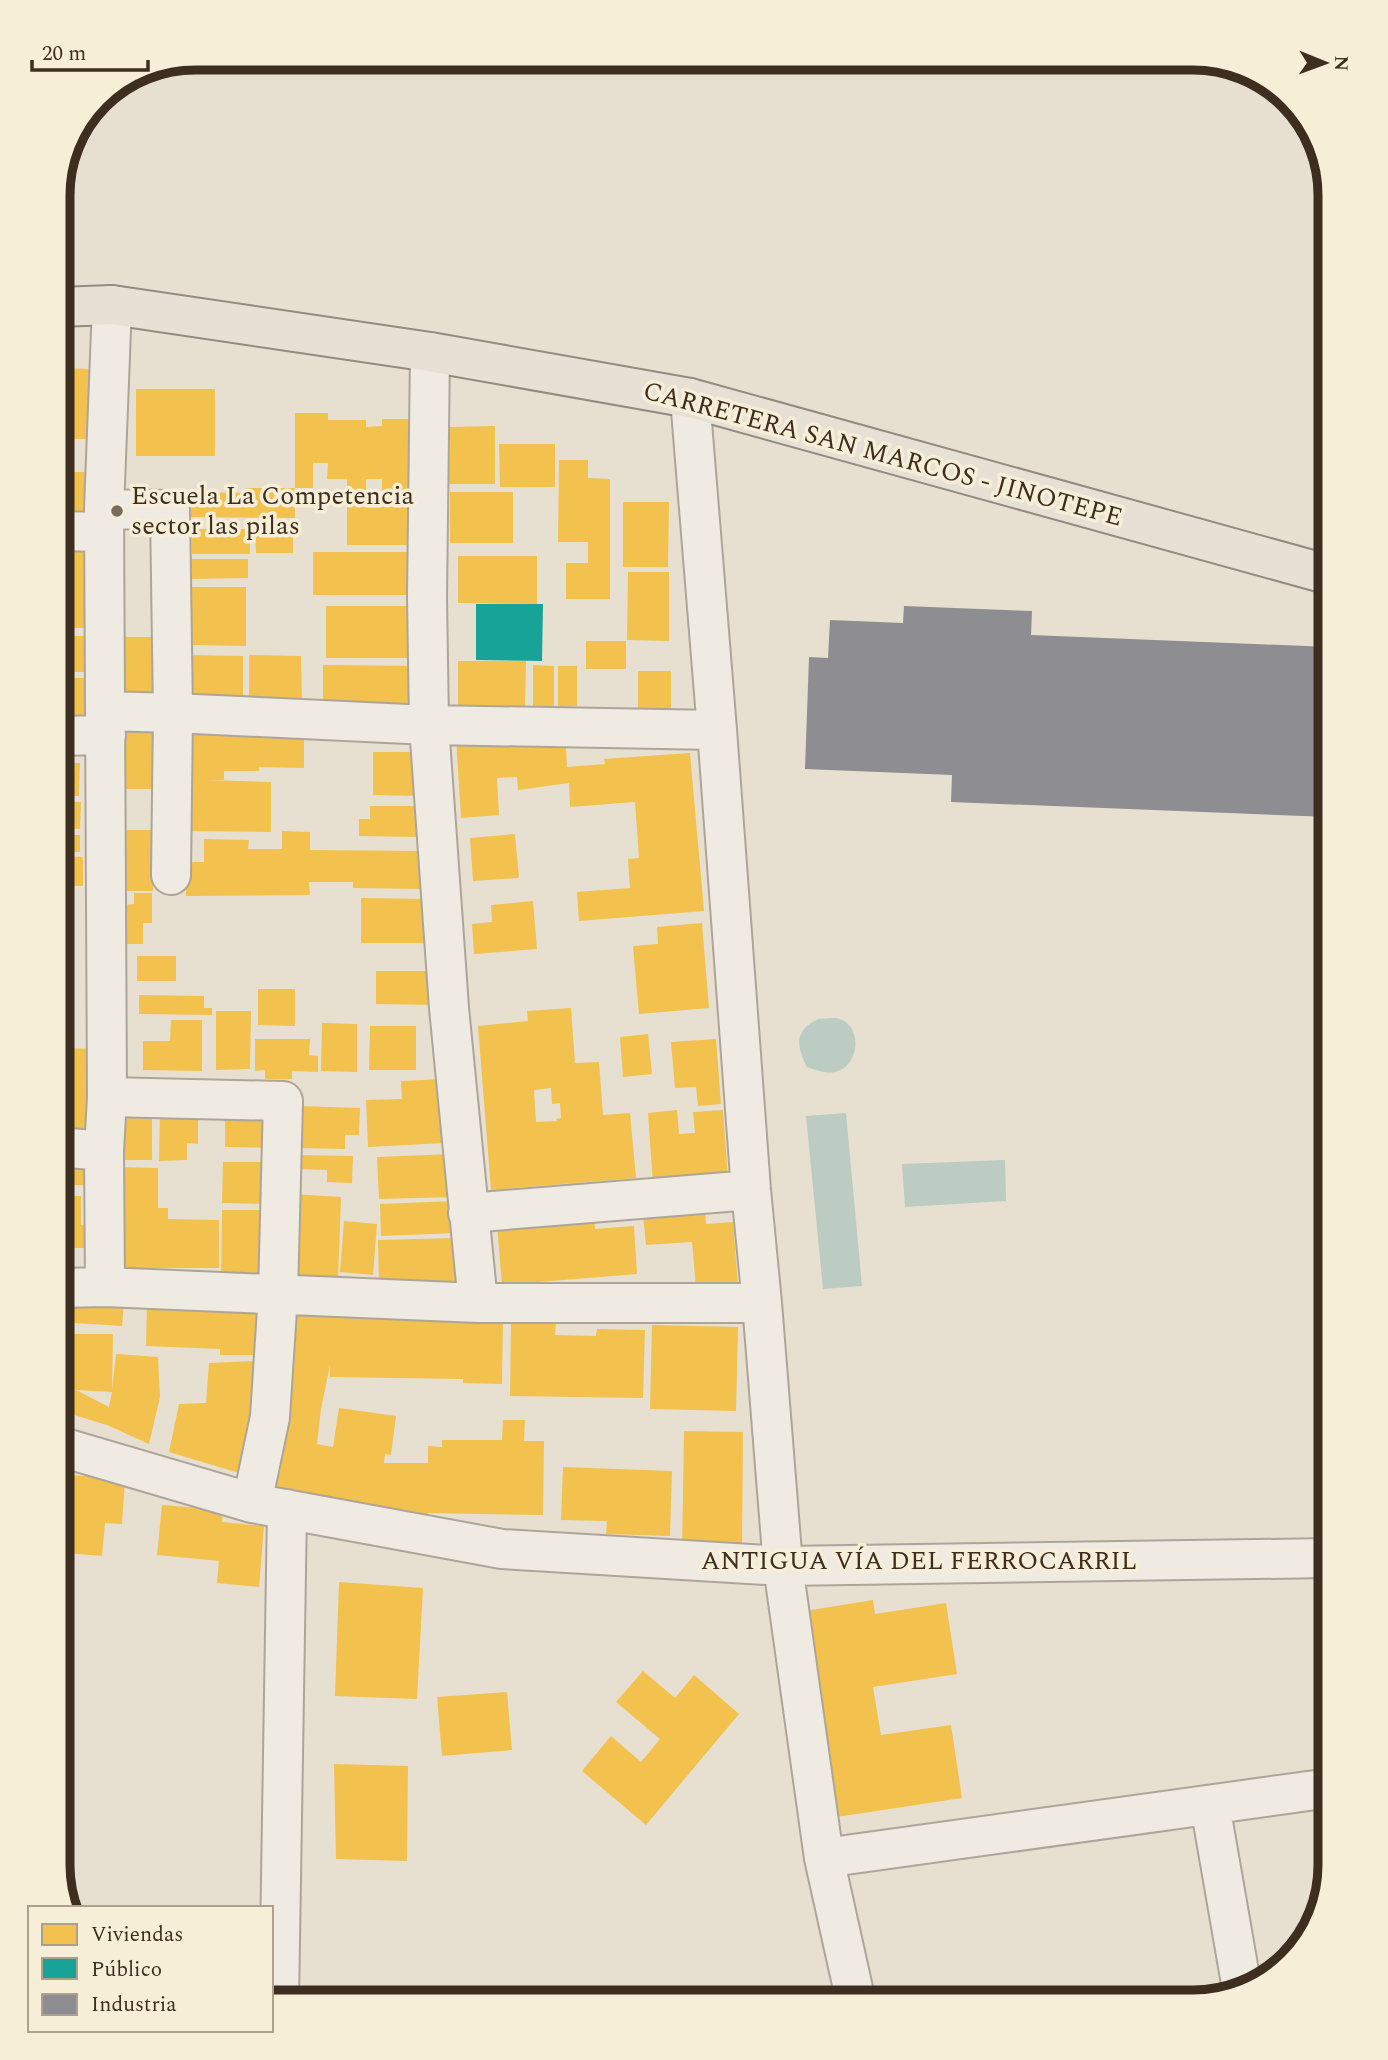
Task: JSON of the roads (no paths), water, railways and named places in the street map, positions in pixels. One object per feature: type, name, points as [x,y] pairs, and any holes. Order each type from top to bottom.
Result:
[{"type":"main road","name":"CARRETERA SAN MARCOS - JINOTEPE","points":[[70,307],[112,305],[430,352],[690,398],[1318,572]]},
{"type":"street","points":[[105,1287],[104,1151],[107,1097],[104,520],[112,305]]},
{"type":"street","points":[[430,352],[427,597],[429,725],[449,1008],[478,1303]]},
{"type":"street","points":[[690,398],[782,1566],[824,1858],[853,1990]]},
{"type":"street","points":[[70,528],[170,510],[173,713],[171,875]]},
{"type":"street","points":[[70,733],[106,723],[173,713],[429,725],[717,730]]},
{"type":"street","points":[[107,1097],[283,1101],[278,1294],[270,1417],[279,1990]]},
{"type":"street","points":[[70,1148],[104,1151]]},
{"type":"street","points":[[468,1213],[751,1190]]},
{"type":"street","points":[[70,1288],[478,1303],[762,1303]]},
{"type":"street","name":"ANTIGUA VÍA DEL FERROCARRIL","points":[[70,1449],[270,1506],[502,1549],[782,1566],[1318,1559]]},
{"type":"street","points":[[824,1858],[1318,1790]]},
{"type":"street","points":[[1210,1805],[1241,1981]]},
{"type":"place","name":"Escuela La Competencia sector las pilas","points":[[117,511]]}]
